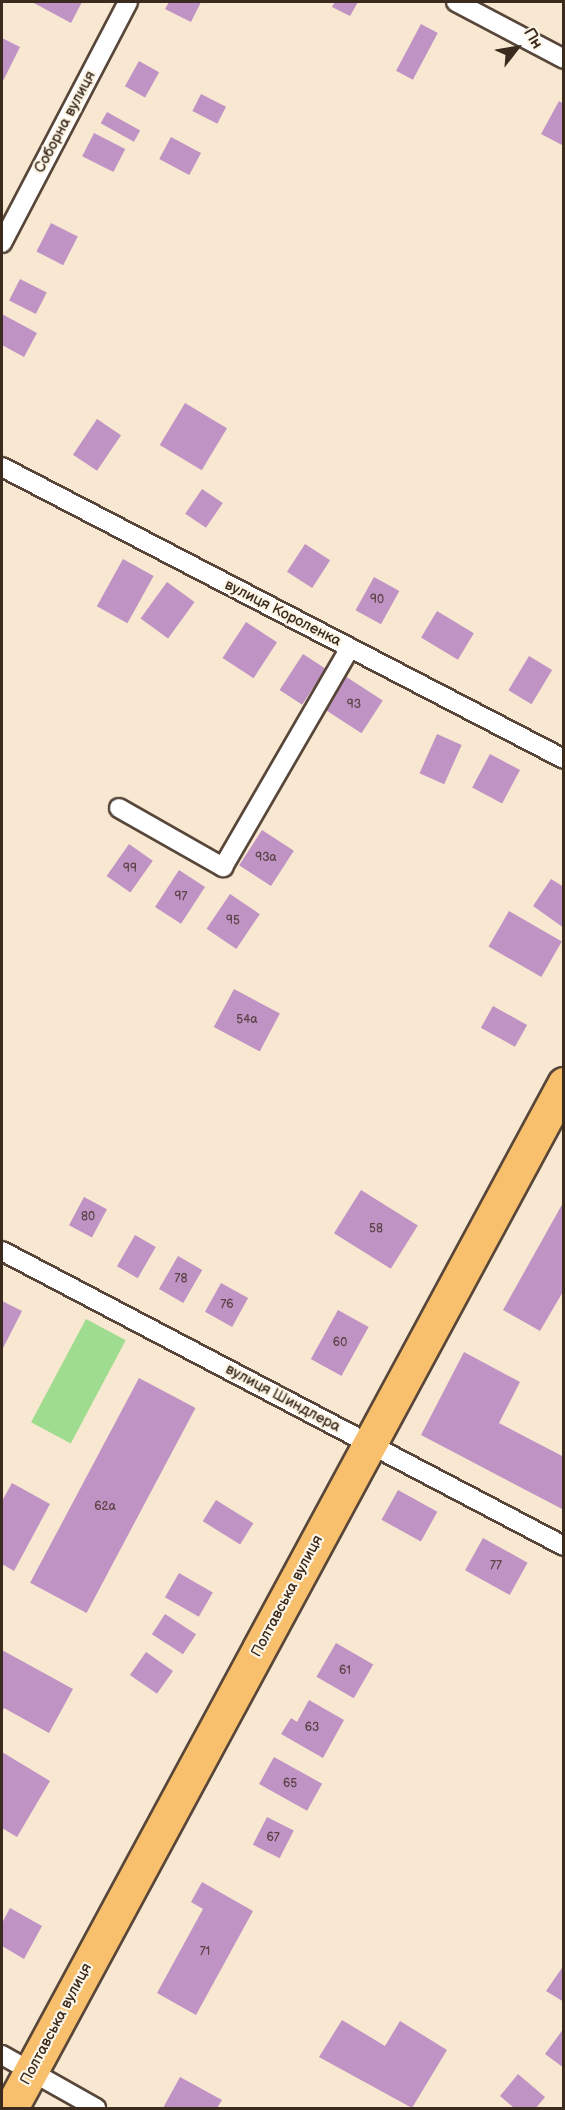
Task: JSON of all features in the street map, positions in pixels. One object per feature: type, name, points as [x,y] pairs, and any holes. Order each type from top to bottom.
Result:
[{"type":"highway","name":"Полтавська вулиця","points":[[11,2109],[368,1443],[564,1084]]},
{"type":"street","name":"Соборна вулиця","points":[[2,243],[128,2]]},
{"type":"street","points":[[456,2],[564,59]]},
{"type":"street","name":"вулиця Короленка","points":[[2,467],[564,759]]},
{"type":"street","points":[[118,808],[223,867],[350,648]]},
{"type":"street","name":"вулиця Шиндлера","points":[[2,1251],[564,1546]]},
{"type":"street","points":[[2,2055],[96,2109]]},
{"type":"green space","points":[[86,1319],[126,1340],[71,1443],[31,1422]]},
{"type":"building","points":[[32,2],[82,2],[71,23]]},
{"type":"building","points":[[169,2],[201,2],[191,22],[165,9]]},
{"type":"building","points":[[335,2],[358,2],[350,16],[332,7]]},
{"type":"building","points":[[421,24],[438,33],[413,80],[396,71]]},
{"type":"building","points":[[2,38],[20,47],[2,83]]},
{"type":"building","points":[[139,61],[159,72],[145,98],[125,86]]},
{"type":"building","points":[[201,94],[226,107],[217,124],[192,111]]},
{"type":"building","points":[[559,101],[564,104],[564,146],[541,134]]},
{"type":"building","points":[[107,112],[140,130],[134,142],[101,123]]},
{"type":"building","points":[[94,133],[125,149],[113,172],[82,156]]},
{"type":"building","points":[[171,137],[201,153],[189,175],[159,159]]},
{"type":"building","points":[[51,223],[78,237],[63,265],[36,252]]},
{"type":"building","points":[[20,279],[47,293],[36,314],[9,300]]},
{"type":"building","points":[[2,314],[37,333],[24,357],[2,345]]},
{"type":"building","points":[[185,403],[227,428],[202,470],[160,445]]},
{"type":"building","points":[[97,419],[121,435],[97,471],[73,455]]},
{"type":"building","points":[[202,489],[223,503],[206,528],[185,514]]},
{"type":"building","points":[[305,544],[330,560],[312,588],[287,572]]},
{"type":"building","points":[[123,559],[154,576],[127,623],[97,606]]},
{"type":"building","points":[[374,577],[399,591],[381,624],[356,610]]},
{"type":"building","points":[[167,582],[195,602],[168,638],[141,618]]},
{"type":"building","points":[[437,611],[474,633],[458,660],[421,638]]},
{"type":"building","points":[[246,622],[277,642],[254,678],[223,658]]},
{"type":"building","points":[[303,654],[326,669],[302,705],[280,690]]},
{"type":"building","points":[[529,656],[552,670],[532,704],[508,690]]},
{"type":"building","points":[[345,676],[383,701],[361,733],[324,709]]},
{"type":"building","points":[[437,734],[462,745],[444,784],[420,773]]},
{"type":"building","points":[[490,754],[520,770],[502,804],[472,788]]},
{"type":"building","points":[[262,830],[294,851],[271,886],[239,865]]},
{"type":"building","points":[[129,844],[153,861],[130,893],[107,876]]},
{"type":"building","points":[[179,870],[205,887],[181,924],[155,907]]},
{"type":"building","points":[[551,879],[564,887],[564,928],[533,906]]},
{"type":"building","points":[[230,894],[260,914],[236,949],[207,929]]},
{"type":"building","points":[[509,911],[562,941],[541,977],[489,947]]},
{"type":"building","points":[[234,989],[280,1013],[260,1051],[214,1027]]},
{"type":"building","points":[[493,1006],[527,1025],[515,1047],[481,1028]]},
{"type":"building","points":[[361,1190],[418,1226],[391,1269],[334,1233]]},
{"type":"building","points":[[84,1197],[107,1209],[92,1237],[69,1225]]},
{"type":"building","points":[[564,1201],[564,1290],[540,1331],[503,1310]]},
{"type":"building","points":[[135,1235],[156,1247],[138,1278],[117,1266]]},
{"type":"building","points":[[178,1256],[202,1270],[183,1303],[159,1289]]},
{"type":"building","points":[[221,1283],[248,1298],[232,1327],[205,1312]]},
{"type":"building","points":[[2,1301],[22,1311],[2,1350]]},
{"type":"building","points":[[338,1310],[369,1327],[341,1376],[311,1359]]},
{"type":"building","points":[[464,1352],[520,1382],[499,1423],[564,1457],[564,1510],[421,1435]]},
{"type":"building","points":[[139,1378],[196,1408],[87,1613],[30,1583]]},
{"type":"building","points":[[12,1483],[50,1504],[14,1571],[2,1564],[2,1501]]},
{"type":"building","points":[[398,1490],[437,1512],[421,1542],[382,1520]]},
{"type":"building","points":[[216,1500],[253,1523],[240,1545],[203,1521]]},
{"type":"building","points":[[483,1538],[528,1563],[510,1595],[465,1570]]},
{"type":"building","points":[[179,1573],[213,1592],[199,1617],[165,1597]]},
{"type":"building","points":[[165,1614],[196,1634],[183,1654],[152,1634]]},
{"type":"building","points":[[336,1643],[373,1664],[354,1698],[316,1677]]},
{"type":"building","points":[[2,1650],[73,1689],[49,1733],[4,1708],[2,1713]]},
{"type":"building","points":[[146,1652],[173,1671],[157,1694],[130,1675]]},
{"type":"building","points":[[309,1700],[344,1720],[323,1758],[281,1734],[291,1718],[297,1722]]},
{"type":"building","points":[[2,1752],[50,1781],[17,1837],[2,1828]]},
{"type":"building","points":[[274,1757],[322,1784],[307,1811],[259,1784]]},
{"type":"building","points":[[267,1817],[294,1831],[280,1858],[253,1845]]},
{"type":"building","points":[[202,1882],[253,1911],[196,2015],[157,1993],[203,1909],[191,1902]]},
{"type":"building","points":[[10,1908],[42,1926],[24,1959],[2,1946],[2,1923]]},
{"type":"building","points":[[564,1965],[564,2002],[546,1991]]},
{"type":"building","points":[[342,2020],[385,2046],[400,2021],[447,2050],[412,2108],[319,2057]]},
{"type":"building","points":[[564,2028],[564,2068],[545,2054]]},
{"type":"building","points":[[518,2074],[545,2097],[536,2108],[514,2108],[500,2096]]},
{"type":"building","points":[[180,2077],[222,2100],[217,2108],[163,2108]]}]
